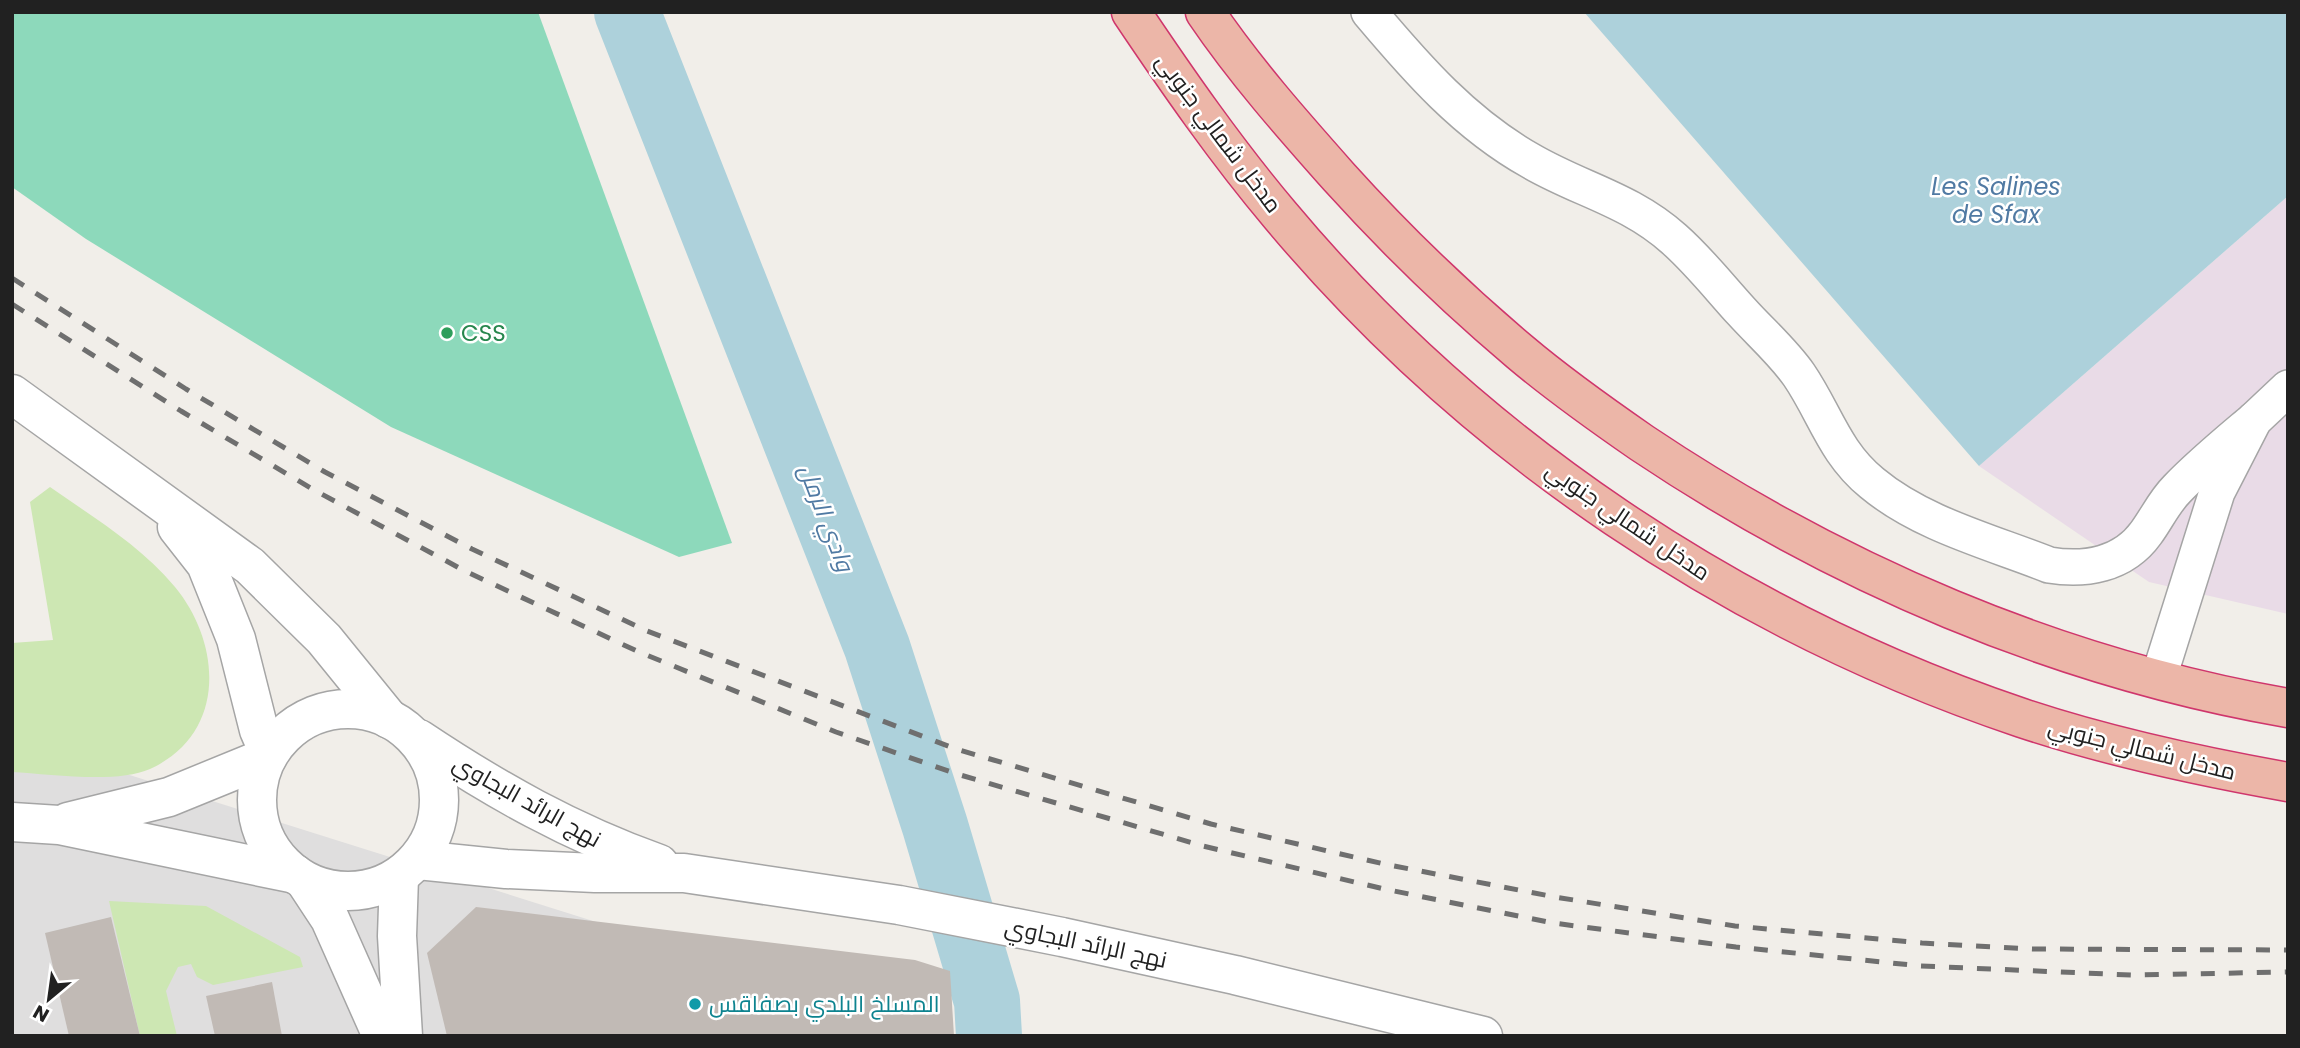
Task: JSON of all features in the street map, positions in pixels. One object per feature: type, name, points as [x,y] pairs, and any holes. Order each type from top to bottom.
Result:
[{"type":"highway","name":"مدخل شمالي جنوبي","points":[[1131,12],[1231,155],[1282,218],[1336,278],[1393,336],[1484,417],[1580,492],[1647,538],[1787,620],[1935,687],[2113,746],[2203,767],[2288,782]]},
{"type":"highway","points":[[1205,12],[1298,132],[1369,210],[1443,284],[1521,353],[1599,414],[1681,469],[1765,520],[1852,565],[2007,631],[2086,659],[2158,680],[2288,708]]},
{"type":"street","points":[[1369,12],[1418,71],[1455,106],[1495,138],[1562,178],[1619,201],[1648,218],[1675,240],[1782,353],[1798,374],[1834,439],[1851,462],[1871,483],[1920,514],[2049,565],[2088,568],[2106,563],[2134,546],[2175,491],[2288,388]]},
{"type":"street","points":[[12,394],[250,566],[324,639],[429,758],[439,784],[439,811],[432,838],[408,868],[377,887],[353,891],[328,889],[300,877],[59,825],[12,822]]},
{"type":"street","points":[[2158,680],[2217,492],[2254,420]]},
{"type":"street","points":[[151,495],[206,564],[236,639],[268,755]]},
{"type":"street","points":[[382,1036],[330,919],[300,877],[276,856],[263,833],[257,807],[258,781],[268,755],[287,732],[310,717],[336,709],[364,710],[402,727]]},
{"type":"street","name":"نهج الرائد البجاوي","points":[[402,727],[478,778],[544,815],[613,847],[684,873]]},
{"type":"street","points":[[59,825],[169,797],[268,755]]},
{"type":"street","points":[[403,1036],[397,936],[408,868]]},
{"type":"street","name":"نهج الرائد البجاوي","points":[[408,868],[684,873],[899,905],[1236,975],[1483,1036]]},
{"type":"shaded area","points":[[2288,196],[2288,614],[2149,582],[1979,466]]},
{"type":"shaded area","points":[[12,738],[736,966],[762,1036],[12,1036]]},
{"type":"green space","name":"CSS","points":[[12,12],[538,12],[732,543],[679,557],[391,427],[86,239],[12,187]]},
{"type":"green space","points":[[50,487],[147,558],[175,587],[191,610],[202,635],[208,660],[209,686],[204,711],[193,734],[175,753],[150,769],[136,774],[102,777],[12,772],[12,643],[53,640],[30,502]]},
{"type":"green space","points":[[109,901],[206,906],[300,957],[303,967],[213,985],[197,977],[191,964],[178,967],[166,991],[177,1036],[140,1036]]},
{"type":"water","name":"Les Salines de Sfax","points":[[1584,12],[2288,12],[2288,196],[1979,466]]},
{"type":"building","name":"المسلخ البلدي بصفاقس","points":[[476,907],[915,960],[950,971],[954,1036],[447,1036],[427,953]]},
{"type":"building","points":[[111,917],[140,1036],[69,1036],[45,933]]},
{"type":"building","points":[[272,982],[282,1036],[215,1036],[206,996]]},
{"type":"waterway","name":"وادي الرمل","points":[[627,12],[877,647],[935,826],[987,1001],[989,1036]]},
{"type":"railway","points":[[12,278],[186,389],[325,472],[472,549],[647,631],[956,749],[1211,824],[1384,864],[1555,897],[1735,926],[1922,943],[2032,949],[2288,950]]},
{"type":"railway","points":[[12,304],[181,411],[314,490],[465,571],[639,652],[836,732],[957,774],[1203,846],[1384,889],[1553,923],[1736,947],[1921,966],[2131,975],[2288,972]]},
{"type":"place","name":"CSS","points":[[447,333]]},
{"type":"place","name":"المسلخ البلدي بصفاقس","points":[[695,1004]]}]
